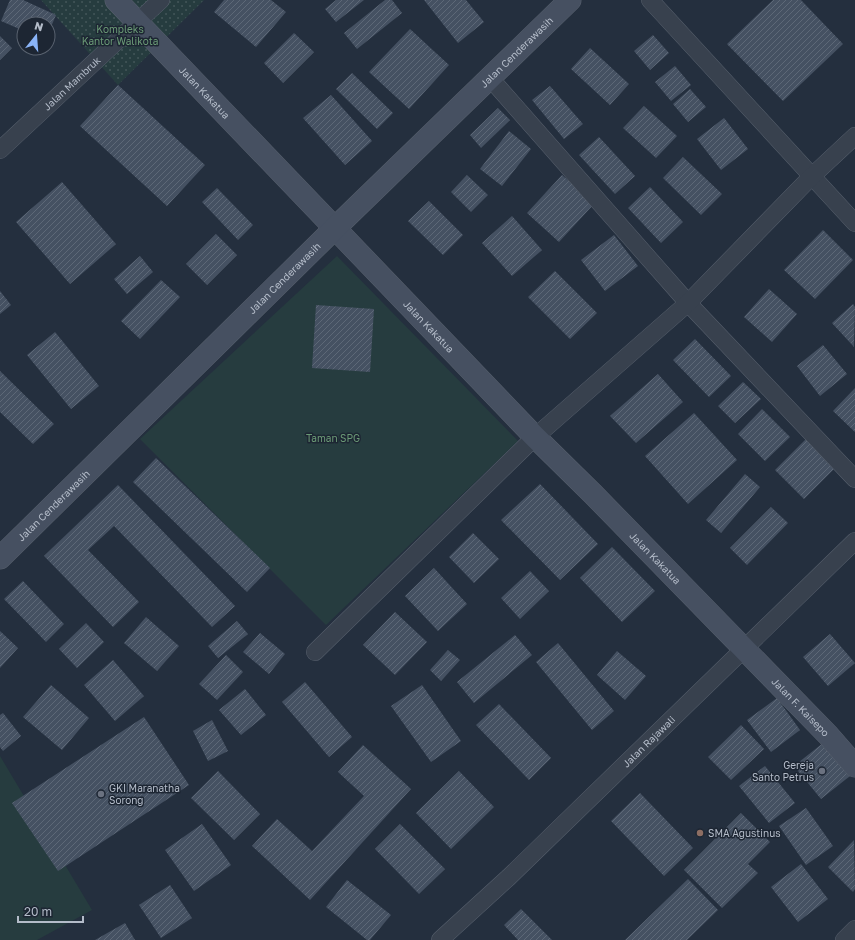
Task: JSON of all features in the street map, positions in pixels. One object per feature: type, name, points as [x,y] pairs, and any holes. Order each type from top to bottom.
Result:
[{"type":"street","name":"Jalan Kakatua","points":[[116,0],[535,437],[593,494],[744,651]]},
{"type":"street","name":"Jalan Mambruk","points":[[0,150],[161,0]]},
{"type":"street","name":"Jalan Cenderawasih","points":[[0,558],[335,228],[570,0]]},
{"type":"street","points":[[650,0],[811,177],[855,223]]},
{"type":"street","points":[[490,78],[688,303],[855,479]]},
{"type":"street","points":[[315,652],[535,437],[688,303],[811,177],[855,136]]},
{"type":"street","name":"Jalan Rajawali","points":[[440,940],[509,877],[855,542]]},
{"type":"street","name":"Jalan F. Kaisepo","points":[[744,651],[828,735],[855,766]]},
{"type":"street","points":[[844,940],[855,929]]},
{"type":"green space","name":"Kompleks Kantor Walikota","points":[[41,0],[204,0],[118,85]]},
{"type":"green space","name":"Taman SPG","points":[[337,256],[518,441],[326,625],[140,439]]},
{"type":"green space","points":[[0,756],[92,910],[37,940],[0,940]]},
{"type":"building","points":[[10,0],[23,0],[56,15],[16,16],[16,28],[1,21]]},
{"type":"building","points":[[224,0],[271,0],[286,12],[256,47],[214,12]]},
{"type":"building","points":[[336,0],[364,0],[336,22],[325,9]]},
{"type":"building","points":[[385,0],[392,0],[402,13],[357,49],[344,33]]},
{"type":"building","points":[[424,0],[466,0],[484,22],[458,43]]},
{"type":"building","points":[[773,0],[801,0],[843,44],[783,101],[727,44]]},
{"type":"building","points":[[410,29],[449,65],[409,109],[369,72]]},
{"type":"building","points":[[294,33],[314,52],[283,83],[264,63]]},
{"type":"building","points":[[653,35],[669,53],[650,70],[634,51]]},
{"type":"building","points":[[0,36],[12,48],[0,60]]},
{"type":"building","points":[[590,48],[629,84],[610,105],[571,69]]},
{"type":"building","points":[[675,66],[691,85],[671,101],[655,82]]},
{"type":"building","points":[[352,73],[393,113],[377,129],[336,89]]},
{"type":"building","points":[[118,85],[205,165],[167,206],[80,126]]},
{"type":"building","points":[[550,86],[583,124],[564,139],[532,100]]},
{"type":"building","points":[[690,89],[706,107],[688,122],[673,104]]},
{"type":"building","points":[[331,95],[372,141],[345,165],[303,118]]},
{"type":"building","points":[[644,106],[677,136],[656,158],[623,128]]},
{"type":"building","points":[[498,108],[510,120],[481,148],[470,135]]},
{"type":"building","points":[[724,118],[748,149],[721,170],[697,139]]},
{"type":"building","points":[[509,131],[531,149],[502,186],[480,169]]},
{"type":"building","points":[[599,137],[635,176],[615,194],[579,155]]},
{"type":"building","points":[[683,157],[722,194],[701,215],[663,178]]},
{"type":"building","points":[[467,175],[488,195],[471,212],[451,192]]},
{"type":"building","points":[[562,175],[594,204],[559,242],[527,213]]},
{"type":"building","points":[[62,182],[116,244],[70,284],[16,222]]},
{"type":"building","points":[[650,187],[683,222],[661,243],[628,208]]},
{"type":"building","points":[[217,188],[253,225],[238,240],[202,202]]},
{"type":"building","points":[[429,201],[463,235],[443,255],[408,221]]},
{"type":"building","points":[[512,216],[542,250],[512,276],[482,243]]},
{"type":"building","points":[[823,230],[853,260],[815,299],[784,270]]},
{"type":"building","points":[[216,234],[237,255],[207,285],[186,264]]},
{"type":"building","points":[[614,235],[638,266],[605,291],[581,260]]},
{"type":"building","points":[[140,256],[153,272],[127,294],[114,279]]},
{"type":"building","points":[[555,271],[597,313],[570,339],[528,297]]},
{"type":"building","points":[[161,280],[180,297],[140,339],[121,321]]},
{"type":"building","points":[[769,289],[797,314],[772,342],[744,317]]},
{"type":"building","points":[[0,291],[11,305],[0,314]]},
{"type":"building","points":[[853,304],[855,307],[854,347],[832,323]]},
{"type":"building","points":[[316,305],[374,309],[370,372],[312,368]]},
{"type":"building","points":[[55,332],[99,386],[71,409],[27,355]]},
{"type":"building","points":[[695,339],[731,376],[709,397],[673,360]]},
{"type":"building","points":[[823,345],[847,374],[820,396],[797,366]]},
{"type":"building","points":[[0,371],[54,424],[33,444],[0,412]]},
{"type":"building","points":[[658,374],[683,402],[636,443],[610,416]]},
{"type":"building","points":[[743,382],[761,399],[735,423],[718,406]]},
{"type":"building","points":[[855,388],[855,432],[833,411]]},
{"type":"building","points":[[762,409],[790,437],[765,461],[738,434]]},
{"type":"building","points":[[694,413],[737,460],[688,504],[645,456]]},
{"type":"building","points":[[808,437],[837,466],[804,499],[775,470]]},
{"type":"building","points":[[156,458],[270,568],[247,592],[133,482]]},
{"type":"building","points":[[745,474],[760,487],[721,533],[706,520]]},
{"type":"building","points":[[540,484],[598,544],[560,580],[501,520]]},
{"type":"building","points":[[118,485],[235,606],[212,627],[114,526],[88,550],[139,602],[113,627],[44,556]]},
{"type":"building","points":[[771,507],[788,523],[747,565],[730,548]]},
{"type":"building","points":[[473,533],[499,559],[474,583],[449,557]]},
{"type":"building","points":[[612,547],[655,591],[622,622],[580,578]]},
{"type":"building","points":[[434,568],[467,604],[438,631],[405,596]]},
{"type":"building","points":[[530,571],[549,591],[520,619],[501,598]]},
{"type":"building","points":[[23,581],[64,624],[46,642],[4,599]]},
{"type":"building","points":[[395,612],[427,642],[395,675],[363,645]]},
{"type":"building","points":[[146,617],[179,646],[157,671],[124,643]]},
{"type":"building","points":[[237,621],[248,634],[218,658],[208,646]]},
{"type":"building","points":[[86,623],[104,642],[77,668],[59,649]]},
{"type":"building","points":[[0,631],[18,648],[0,668]]},
{"type":"building","points":[[260,633],[285,654],[269,674],[243,652]]},
{"type":"building","points":[[830,634],[855,663],[828,686],[803,657]]},
{"type":"building","points":[[515,635],[532,655],[474,703],[457,682]]},
{"type":"building","points":[[558,643],[614,711],[592,730],[536,662]]},
{"type":"building","points":[[448,650],[460,660],[441,681],[430,670]]},
{"type":"building","points":[[617,651],[646,676],[625,700],[597,675]]},
{"type":"building","points":[[226,655],[243,672],[217,700],[199,684]]},
{"type":"building","points":[[113,660],[144,696],[115,721],[84,685]]},
{"type":"building","points":[[305,682],[352,737],[329,757],[282,702]]},
{"type":"building","points":[[51,685],[89,718],[62,750],[23,717]]},
{"type":"building","points":[[422,685],[461,741],[431,762],[391,706]]},
{"type":"building","points":[[245,689],[266,715],[241,735],[219,710]]},
{"type":"building","points":[[777,698],[800,730],[771,752],[747,720]]},
{"type":"building","points":[[499,704],[551,758],[529,780],[476,725]]},
{"type":"building","points":[[3,713],[21,736],[3,751],[0,747],[0,715]]},
{"type":"building","name":"GKI Maranatha Sorong","points":[[144,717],[189,785],[58,871],[12,803]]},
{"type":"building","points":[[212,720],[228,751],[208,761],[193,731]]},
{"type":"building","points":[[741,725],[764,749],[731,780],[708,757]]},
{"type":"building","name":"Gereja Santo Petrus","points":[[823,743],[850,776],[821,799],[794,766]]},
{"type":"building","points":[[363,745],[411,789],[310,900],[252,846],[277,819],[312,851],[364,796],[338,772]]},
{"type":"building","points":[[765,766],[795,803],[769,823],[739,786]]},
{"type":"building","points":[[218,771],[260,814],[234,840],[191,798]]},
{"type":"building","points":[[459,771],[494,807],[451,849],[416,813]]},
{"type":"building","points":[[640,793],[693,848],[664,876],[611,821]]},
{"type":"building","points":[[806,808],[833,846],[806,865],[779,826]]},
{"type":"building","points":[[741,813],[770,842],[748,864],[758,873],[722,908],[684,870]]},
{"type":"building","points":[[202,824],[231,865],[194,891],[165,850]]},
{"type":"building","points":[[400,824],[445,869],[419,894],[375,849]]},
{"type":"building","points":[[854,840],[855,889],[853,892],[828,867]]},
{"type":"building","points":[[801,864],[828,899],[798,922],[771,887]]},
{"type":"building","points":[[688,879],[718,910],[687,940],[625,940]]},
{"type":"building","points":[[347,880],[391,915],[370,940],[367,940],[326,907]]},
{"type":"building","points":[[170,885],[192,918],[161,938],[139,905]]},
{"type":"building","points":[[521,909],[552,940],[518,940],[504,925]]},
{"type":"building","points":[[125,923],[135,940],[95,940]]},
{"type":"place","name":"Gereja Santo Petrus","points":[[822,771]]},
{"type":"place","name":"GKI Maranatha Sorong","points":[[101,794]]},
{"type":"place","name":"SMA Agustinus","points":[[700,833]]}]
